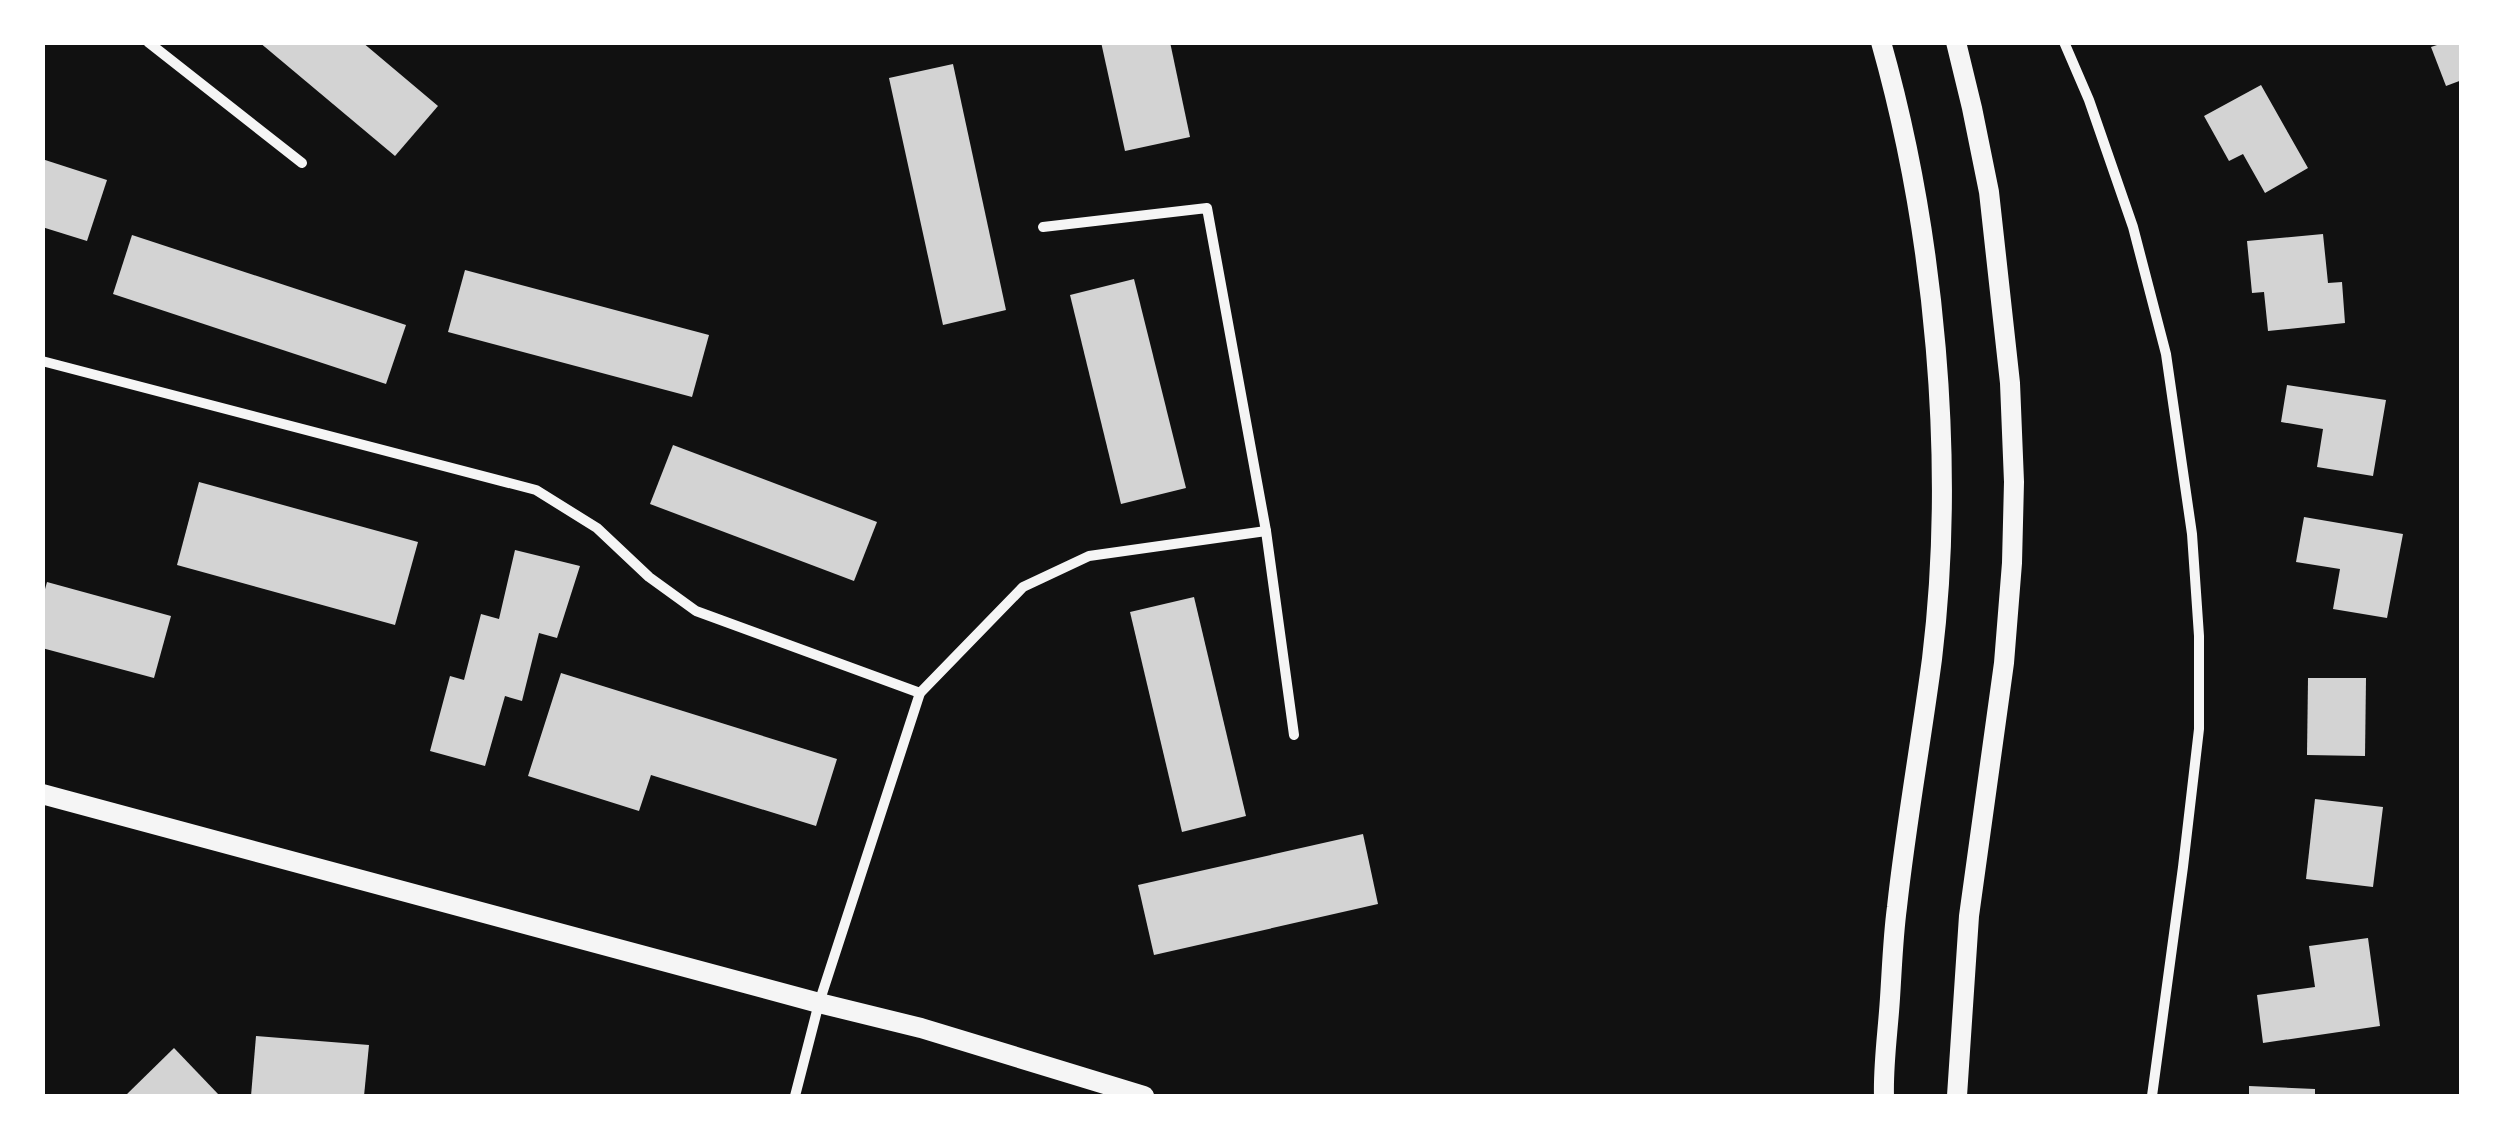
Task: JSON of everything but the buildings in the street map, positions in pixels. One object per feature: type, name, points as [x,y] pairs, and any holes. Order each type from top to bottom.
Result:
[{"type":"main road","points":[[1881,42],[1917,204],[1938,389],[1942,483],[1932,656],[1897,908],[1884,1096]]},
{"type":"main road","points":[[1956,42],[1982,158],[1996,248],[2010,383],[2014,482],[2004,663],[1968,916],[1957,1096]]},
{"type":"main road","points":[[42,794],[922,1028],[1144,1096]]},
{"type":"street","points":[[148,42],[302,163]]},
{"type":"street","points":[[2064,42],[2089,100],[2133,227],[2166,354],[2192,534],[2199,636],[2199,728],[2152,1096]]},
{"type":"street","points":[[1044,227],[1207,208],[1266,531],[1294,735]]},
{"type":"street","points":[[42,361],[536,490],[597,528],[649,576],[696,611],[920,693]]},
{"type":"street","points":[[795,1096],[819,1003],[920,693],[1023,586],[1089,556],[1266,531]]}]
